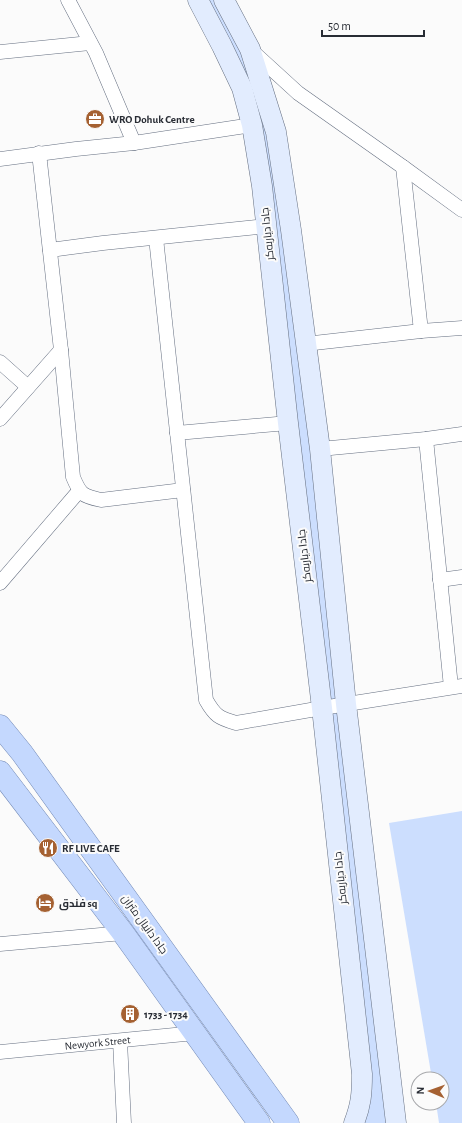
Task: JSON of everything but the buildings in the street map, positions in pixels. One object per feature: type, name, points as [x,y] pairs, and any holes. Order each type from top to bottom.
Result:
[{"type":"main road","name":"جادا دیاربه‌كر","points":[[198,0],[242,88],[252,125],[262,186],[288,423],[322,708],[362,1074],[362,1093],[359,1109],[354,1123]]},
{"type":"main road","points":[[224,0],[250,49],[276,132],[291,230],[320,448],[346,704],[396,1123]]},
{"type":"main road","name":"جادا دانيال متران","points":[[0,726],[22,753],[288,1123]]},
{"type":"main road","name":"جادا دانيال متران","points":[[0,772],[124,933],[259,1123]]},
{"type":"street","points":[[68,0],[90,43],[134,143]]},
{"type":"street","points":[[0,52],[90,43]]},
{"type":"street","points":[[250,49],[298,93],[462,210]]},
{"type":"street","points":[[0,159],[39,153],[134,143],[252,125]]},
{"type":"street","points":[[39,153],[61,350],[72,477],[79,491],[88,497],[101,500],[183,490]]},
{"type":"street","points":[[403,167],[420,331]]},
{"type":"street","points":[[50,250],[267,226]]},
{"type":"street","points":[[156,238],[206,700],[213,712],[223,720],[236,723],[457,686],[440,580],[426,439]]},
{"type":"street","points":[[305,344],[420,331],[462,328]]},
{"type":"street","points":[[0,419],[61,350]]},
{"type":"street","points":[[0,362],[28,387]]},
{"type":"street","points":[[177,433],[288,423]]},
{"type":"street","points":[[320,448],[426,439],[462,434]]},
{"type":"street","points":[[0,583],[79,491]]},
{"type":"street","points":[[440,580],[462,577]]},
{"type":"street","points":[[0,944],[124,933]]},
{"type":"street","name":"Newyork Street","points":[[0,1052],[195,1033]]},
{"type":"street","points":[[120,1041],[124,1123]]},
{"type":"shaded area","points":[[198,0],[224,0],[276,132],[396,1123],[354,1123],[359,1109],[252,125]]},
{"type":"shaded area","points":[[462,811],[462,1123],[439,1123],[437,1111],[450,1111],[450,1071],[431,1071],[389,823]]},
{"type":"place","name":"WRO Dohuk Centre","points":[[95,119]]},
{"type":"place","name":"RF LIVE CAFE","points":[[48,848]]},
{"type":"place","name":"فندق sq","points":[[45,903]]},
{"type":"place","name":"1733 - 1734","points":[[130,1014]]}]
